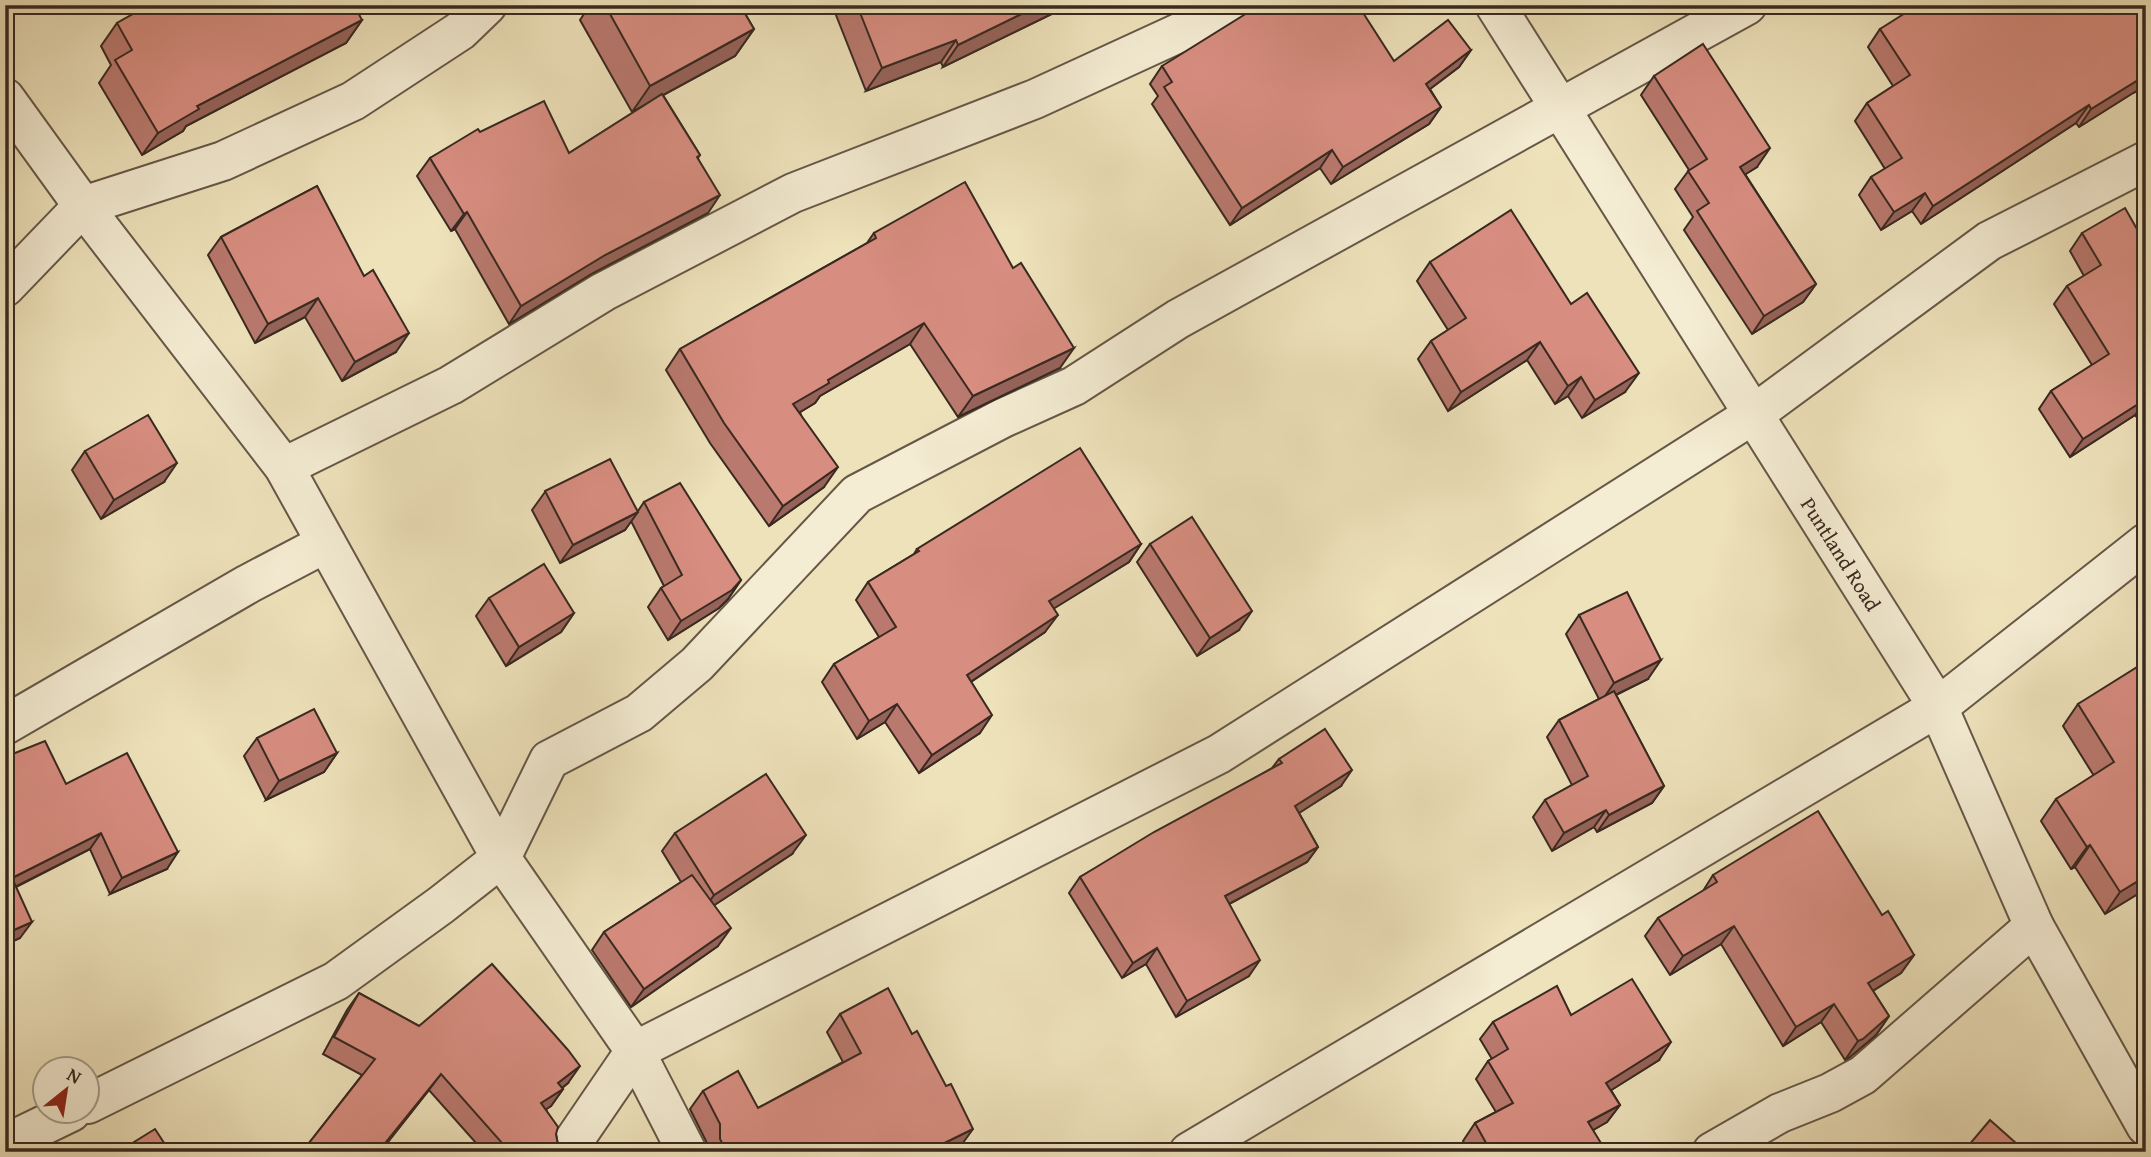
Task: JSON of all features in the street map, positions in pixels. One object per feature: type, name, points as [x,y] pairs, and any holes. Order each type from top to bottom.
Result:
[{"type":"street","points":[[5,287],[83,206],[223,161],[354,101],[460,31],[487,5]]},
{"type":"street","points":[[284,467],[450,385],[603,292],[793,193],[1035,99],[1183,31],[1231,5]]},
{"type":"street","name":"Puntland Road","points":[[1495,5],[1938,707],[2034,926],[2146,1126]]},
{"type":"street","points":[[102,1097],[336,981],[501,858],[549,760],[639,713],[697,664],[857,494],[1003,418],[1074,386],[1178,319],[1747,5]]},
{"type":"street","points":[[5,98],[83,206],[284,467],[501,858],[635,1051],[687,1152]]},
{"type":"street","points":[[566,1152],[635,1051],[1219,754],[1754,414],[1989,241],[2146,161]]},
{"type":"street","points":[[5,725],[248,584],[326,543]]},
{"type":"street","points":[[1189,1152],[1938,707],[2146,543]]},
{"type":"street","points":[[1712,1152],[1780,1112],[1830,1093],[1863,1075],[2034,926]]},
{"type":"street","points":[[5,1144],[41,1126]]},
{"type":"building","points":[[149,5],[354,5],[362,20],[197,106],[199,109],[158,133],[115,60],[132,50],[117,23]]},
{"type":"building","points":[[605,5],[740,5],[754,29],[650,86]]},
{"type":"building","points":[[857,5],[1040,5],[958,45],[956,40],[882,68]]},
{"type":"building","points":[[1260,5],[1358,5],[1394,61],[1448,20],[1471,50],[1426,84],[1441,107],[1343,167],[1332,150],[1242,208],[1164,87],[1172,82],[1162,66]]},
{"type":"building","points":[[1918,5],[2146,5],[2146,75],[2091,109],[2089,105],[1933,206],[1925,193],[1894,212],[1871,177],[1902,158],[1867,103],[1910,75],[1880,29]]},
{"type":"building","points":[[1703,44],[1770,148],[1740,167],[1816,284],[1764,316],[1697,211],[1709,203],[1688,171],[1707,159],[1654,76]]},
{"type":"building","points":[[662,94],[700,155],[697,157],[720,195],[605,255],[521,306],[467,212],[464,214],[430,158],[478,129],[480,132],[544,101],[569,153]]},
{"type":"building","points":[[965,182],[1013,268],[1021,263],[1074,348],[973,396],[924,323],[793,404],[838,467],[783,506],[724,423],[680,349],[876,238],[874,233]]},
{"type":"building","points":[[317,186],[364,276],[373,270],[409,333],[355,362],[318,298],[268,324],[221,237]]},
{"type":"building","points":[[2125,208],[2146,245],[2146,399],[2083,439],[2051,391],[2109,354],[2067,286],[2101,265],[2082,233]]},
{"type":"building","points":[[1511,210],[1571,304],[1587,293],[1639,373],[1595,400],[1581,377],[1568,386],[1540,342],[1461,392],[1431,341],[1466,318],[1430,262]]},
{"type":"building","points":[[148,415],[177,463],[114,500],[85,451]]},
{"type":"building","points":[[1080,448],[1141,544],[1049,601],[1058,615],[967,675],[992,715],[932,755],[897,704],[869,721],[834,664],[896,627],[868,582]]},
{"type":"building","points":[[610,459],[638,512],[573,545],[545,491]]},
{"type":"building","points":[[680,483],[741,580],[732,590],[681,621],[661,588],[682,575],[644,502]]},
{"type":"building","points":[[1192,517],[1252,611],[1210,638],[1150,544]]},
{"type":"building","points":[[544,564],[574,613],[519,647],[489,598]]},
{"type":"building","points":[[1627,592],[1661,660],[1614,683],[1579,615]]},
{"type":"building","points":[[2142,664],[2146,667],[2146,809],[2143,810],[2146,814],[2146,876],[2120,892],[2056,799],[2114,762],[2078,704]]},
{"type":"building","points":[[1614,691],[1664,786],[1609,815],[1606,810],[1564,833],[1545,800],[1588,776],[1559,720]]},
{"type":"building","points":[[314,709],[337,753],[279,781],[257,738]]},
{"type":"building","points":[[1325,729],[1352,770],[1295,806],[1318,847],[1225,896],[1260,960],[1187,1001],[1157,948],[1133,963],[1080,877],[1154,832],[1282,763],[1279,759]]},
{"type":"building","points":[[45,741],[66,784],[127,753],[178,852],[122,878],[101,833],[12,878],[32,922],[5,934],[5,757]]},
{"type":"building","points":[[766,774],[806,835],[714,895],[675,833]]},
{"type":"building","points":[[1818,811],[1882,915],[1888,911],[1914,955],[1868,983],[1889,1016],[1858,1041],[1834,1004],[1796,1027],[1734,926],[1683,956],[1658,918],[1717,882],[1713,875]]},
{"type":"building","points":[[692,875],[731,928],[644,989],[604,932]]},
{"type":"building","points":[[492,964],[580,1066],[558,1083],[563,1089],[541,1103],[558,1127],[558,1145],[564,1152],[510,1152],[441,1074],[378,1152],[302,1152],[375,1059],[334,1037],[359,993],[419,1026]]},
{"type":"building","points":[[1632,979],[1671,1042],[1606,1083],[1620,1105],[1588,1122],[1604,1148],[1599,1152],[1491,1152],[1475,1123],[1513,1103],[1488,1061],[1508,1049],[1493,1022],[1557,986],[1571,1015]]},
{"type":"building","points":[[888,988],[912,1034],[917,1031],[946,1086],[951,1084],[973,1129],[926,1152],[727,1152],[720,1139],[720,1124],[703,1091],[738,1071],[758,1108],[861,1053],[840,1014]]},
{"type":"building","points":[[1990,1120],[2026,1152],[1963,1152]]},
{"type":"building","points":[[155,1129],[170,1152],[118,1152]]},
{"type":"building","points":[[2069,1145],[2074,1152],[2059,1152]]}]
